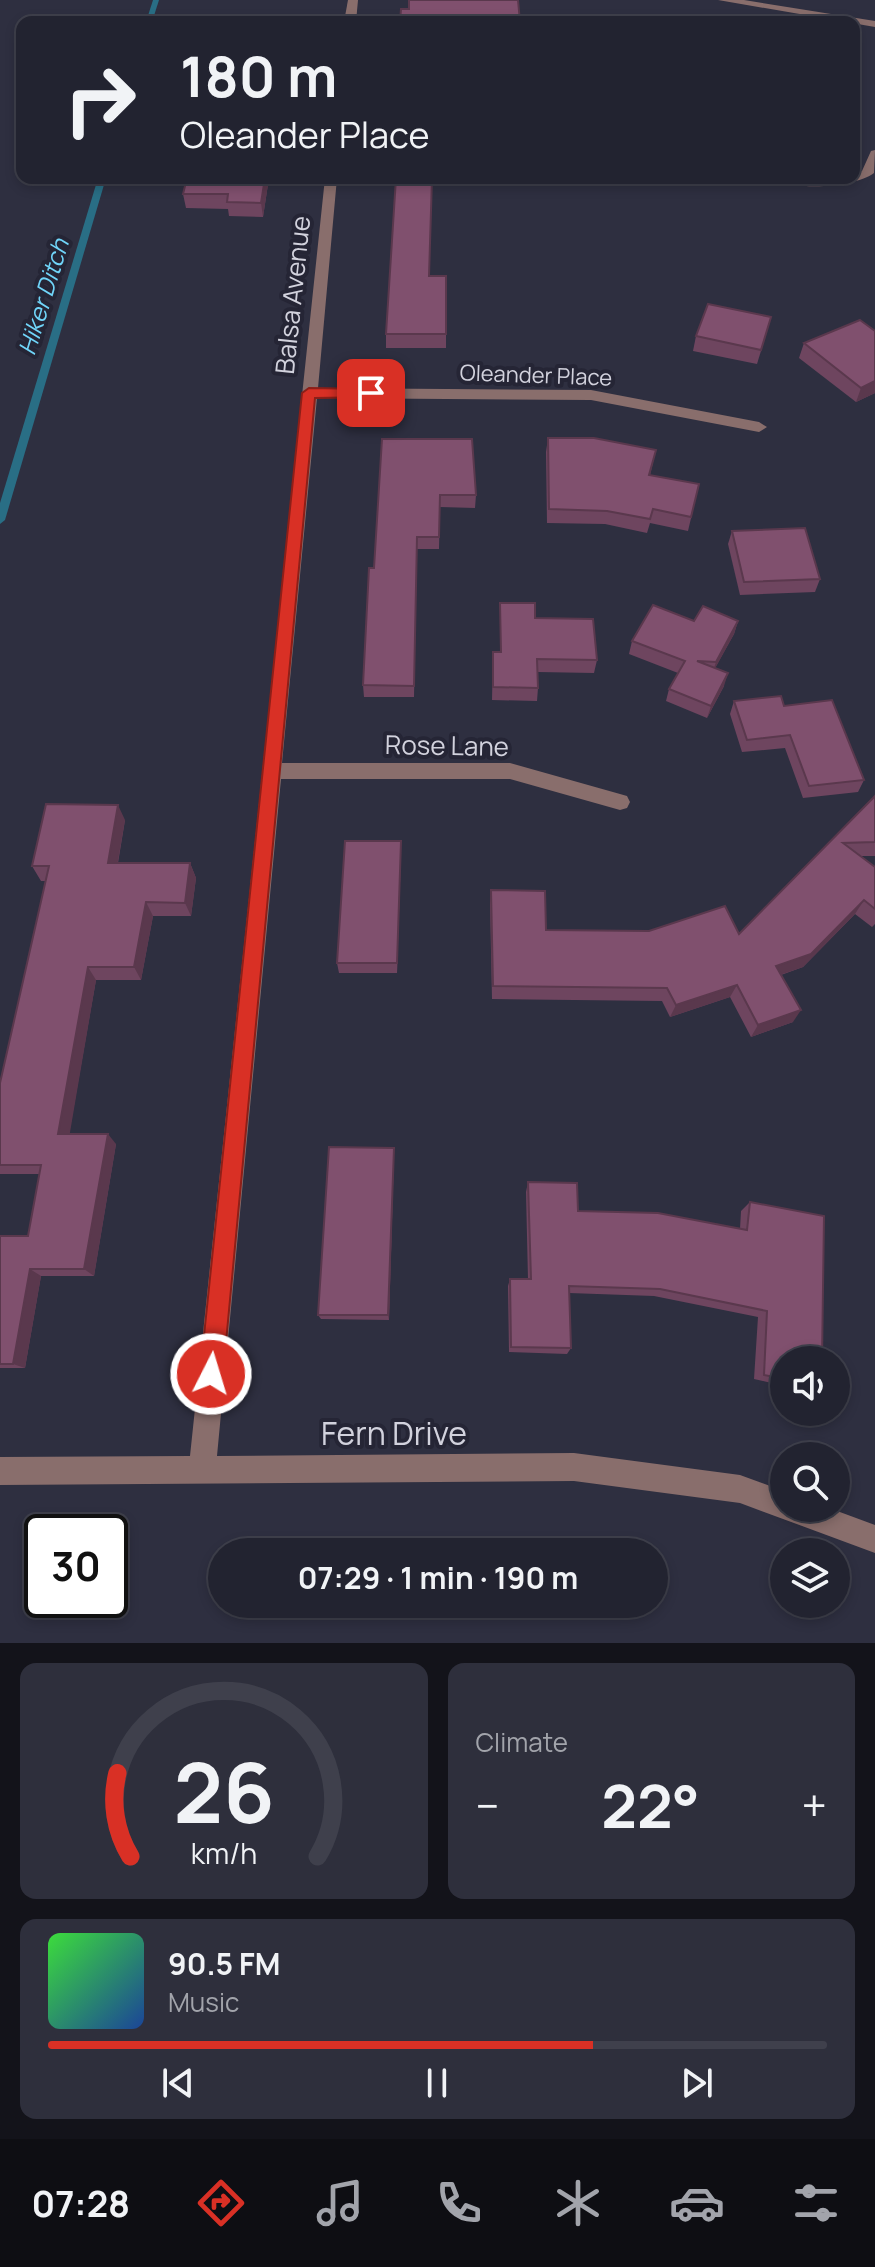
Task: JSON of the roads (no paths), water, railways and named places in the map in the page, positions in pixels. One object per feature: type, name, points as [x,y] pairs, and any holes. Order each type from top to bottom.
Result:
[{"type":"street","points":[[723,0],[824,16]]},
{"type":"street","points":[[860,176],[868,173],[875,154]]},
{"type":"street","name":"Balsa Avenue","points":[[202,1469],[330,184]]},
{"type":"street","name":"Oleander Place","points":[[309,393],[591,395],[759,427]]},
{"type":"street","name":"Rose Lane","points":[[270,771],[510,771],[620,802]]},
{"type":"street","name":"Fern Drive","points":[[0,1471],[574,1467],[740,1489],[770,1500]]},
{"type":"street","points":[[829,1522],[875,1539]]},
{"type":"waterway","name":"Hiker Ditch","points":[[151,16],[156,0]]},
{"type":"waterway","name":"Hiker Ditch","points":[[0,520],[100,184]]}]
